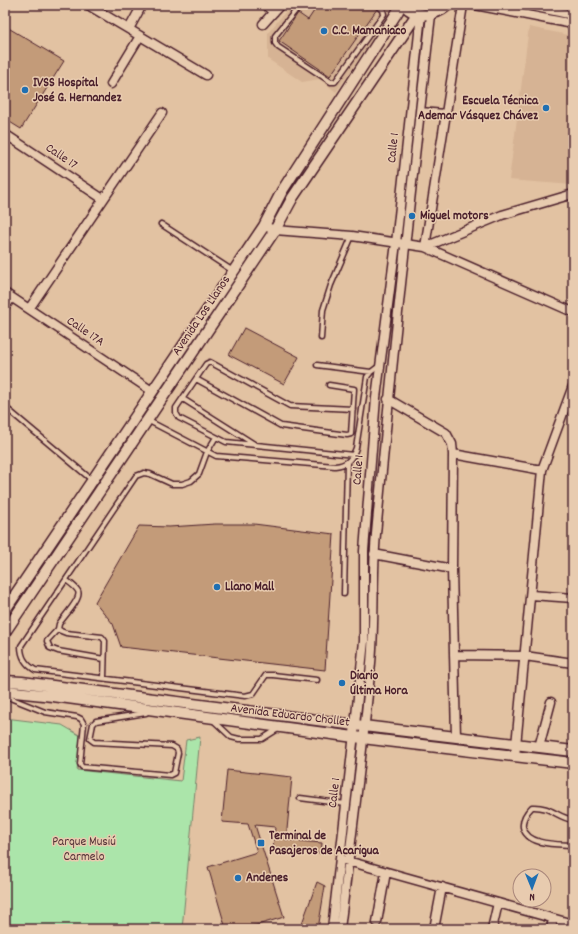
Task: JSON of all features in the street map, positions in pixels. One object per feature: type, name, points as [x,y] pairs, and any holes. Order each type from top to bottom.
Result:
[{"type":"street","points":[[88,5],[206,74]]},
{"type":"street","points":[[129,29],[142,5]]},
{"type":"street","points":[[264,5],[274,12]]},
{"type":"street","points":[[263,24],[280,5]]},
{"type":"street","name":"Avenida Los Llanos","points":[[5,610],[264,226],[282,191],[398,11],[400,5]]},
{"type":"street","points":[[404,5],[408,9],[423,14],[440,11],[448,5]]},
{"type":"street","points":[[425,248],[462,5]]},
{"type":"street","points":[[475,5],[573,24]]},
{"type":"street","points":[[528,5],[573,15]]},
{"type":"street","name":"Avenida Los Llanos","points":[[5,632],[275,230],[293,197],[423,14]]},
{"type":"street","name":"Calle 1","points":[[360,726],[371,661],[374,616],[374,554],[388,399],[420,112],[423,14]]},
{"type":"street","name":"Calle 1","points":[[340,929],[348,861],[360,726],[364,641],[364,551],[376,398],[423,14]]},
{"type":"street","points":[[111,84],[140,36]]},
{"type":"street","points":[[420,112],[445,114]]},
{"type":"street","points":[[29,309],[162,113]]},
{"type":"street","name":"Calle 17","points":[[5,134],[103,199]]},
{"type":"street","points":[[425,248],[502,215],[573,194]]},
{"type":"street","points":[[264,226],[275,230],[352,236],[425,248],[573,312]]},
{"type":"street","name":"Calle 17A","points":[[5,294],[152,391]]},
{"type":"street","points":[[515,756],[542,470],[573,386]]},
{"type":"street","points":[[388,399],[446,433],[452,444],[452,570],[456,737]]},
{"type":"street","points":[[453,454],[542,470]]},
{"type":"street","points":[[374,554],[452,570]]},
{"type":"street","points":[[531,595],[573,598]]},
{"type":"street","points":[[454,655],[525,656],[573,663]]},
{"type":"street","name":"Avenida Eduardo Chollet","points":[[5,681],[360,726],[573,751]]},
{"type":"street","name":"Avenida Eduardo Chollet","points":[[5,691],[53,696],[280,728],[573,763]]},
{"type":"street","points":[[539,747],[551,702]]},
{"type":"street","name":"Calle 1","points":[[332,929],[346,804],[359,738]]},
{"type":"street","points":[[340,859],[573,924]]},
{"type":"street","points":[[377,922],[386,872]]},
{"type":"street","points":[[434,929],[442,887]]},
{"type":"street","points":[[492,929],[498,903]]},
{"type":"street","points":[[551,929],[553,919]]},
{"type":"lane","points":[[300,5],[275,36],[275,42],[278,47],[331,82],[335,82],[384,14],[383,10],[376,5]]},
{"type":"lane","points":[[161,224],[233,272]]},
{"type":"lane","points":[[321,338],[323,310],[331,285],[352,236]]},
{"type":"lane","points":[[5,310],[13,299]]},
{"type":"lane","points":[[353,409],[290,406],[210,362],[206,364],[176,408],[176,413],[179,418],[226,442],[354,455]]},
{"type":"lane","points":[[147,420],[216,456],[335,466],[347,463],[354,455],[367,377],[381,364]]},
{"type":"lane","points":[[317,365],[371,372]]},
{"type":"lane","points":[[196,379],[281,426],[348,435],[351,434],[354,389],[329,385]]},
{"type":"lane","points":[[183,399],[256,445]]},
{"type":"lane","points":[[5,407],[92,480]]},
{"type":"lane","points":[[216,437],[207,452],[199,474],[187,483],[172,484],[150,474],[144,473],[136,476],[21,646],[21,654],[28,666],[35,670],[245,696],[253,694],[266,675],[317,680]]},
{"type":"lane","points":[[344,594],[347,463]]},
{"type":"lane","points":[[66,580],[77,590],[79,594],[78,599],[59,624],[58,629],[47,641],[50,648],[58,651],[104,658]]},
{"type":"lane","points":[[58,629],[61,632],[66,633],[102,637],[105,641],[104,678]]},
{"type":"lane","points":[[5,696],[45,712],[82,719],[84,724],[80,764],[82,767],[170,775],[174,773],[178,754],[177,749],[172,746],[94,742],[90,738],[93,724],[96,721],[157,711]]},
{"type":"lane","points":[[213,719],[231,737],[239,739],[262,739],[280,728]]},
{"type":"lane","points":[[300,798],[346,804]]},
{"type":"lane","points":[[573,820],[566,819],[542,807],[532,807],[527,812],[523,823],[524,831],[528,836],[535,840],[544,843],[573,845]]},
{"type":"shaded area","points":[[291,5],[390,5],[390,14],[336,92],[320,79],[302,82],[268,59],[268,33]]},
{"type":"shaded area","name":"Escuela Técnica Ademar Vásquez Chávez","points":[[529,27],[573,36],[573,185],[509,180]]},
{"type":"green space","name":"Parque Musiú Carmelo","points":[[5,718],[62,725],[81,736],[77,770],[181,781],[186,740],[200,737],[182,929],[5,929]]},
{"type":"building","name":"C.C. Mamaniaco","points":[[318,5],[372,5],[377,9],[330,76],[279,41],[298,13],[308,20]]},
{"type":"building","name":"IVSS Hospital José G. Hernandez","points":[[5,26],[64,61],[21,129],[5,119]]},
{"type":"building","points":[[244,328],[299,357],[284,384],[229,355]]},
{"type":"building","name":"Llano Mall","points":[[215,524],[254,524],[334,534],[325,670],[121,647],[113,624],[95,602],[139,526],[169,527]]},
{"type":"building","points":[[227,770],[292,777],[286,840],[322,843],[321,853],[273,849],[275,827],[255,825],[284,917],[244,929],[226,929],[208,867],[257,852],[248,824],[222,822]]},
{"type":"building","points":[[317,882],[325,886],[318,929],[307,929],[301,926]]},
{"type":"place","name":"C.C. Mamaniaco","points":[[324,31]]},
{"type":"place","name":"IVSS Hospital José G. Hernandez","points":[[25,90]]},
{"type":"place","name":"Escuela Técnica Ademar Vásquez Chávez","points":[[546,108]]},
{"type":"place","name":"Miguel motors","points":[[412,216]]},
{"type":"place","name":"Llano Mall","points":[[217,587]]},
{"type":"place","name":"Diario Última Hora","points":[[342,683]]},
{"type":"place","name":"Terminal de Pasajeros de Acarigua","points":[[261,843]]},
{"type":"place","name":"Andenes","points":[[238,878]]}]
